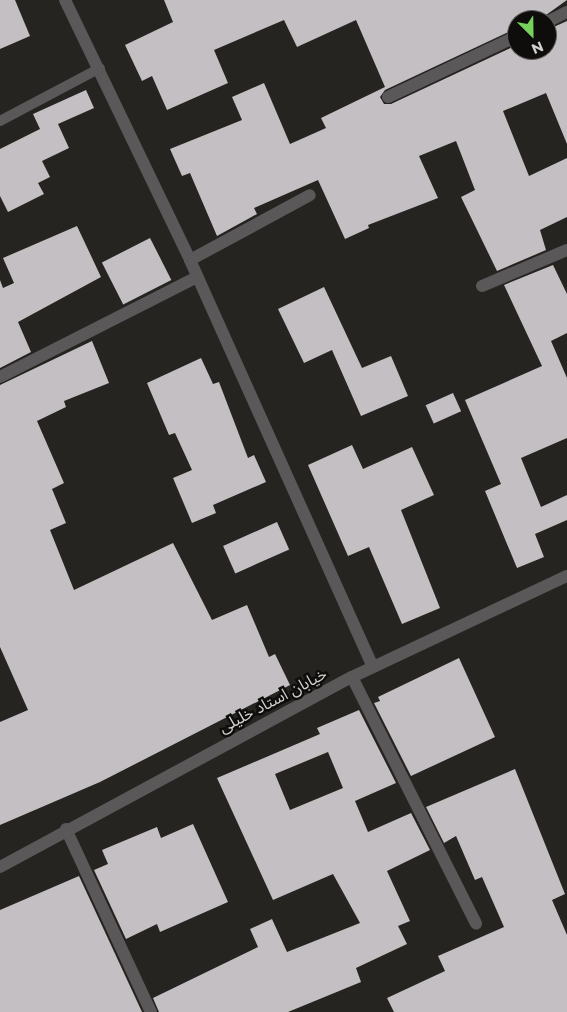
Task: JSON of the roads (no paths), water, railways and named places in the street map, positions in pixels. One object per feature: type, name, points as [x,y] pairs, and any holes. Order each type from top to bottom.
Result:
[{"type":"street","points":[[65,0],[100,68],[190,260],[195,278],[373,667]]},
{"type":"street","points":[[388,97],[507,41]]},
{"type":"street","points":[[190,260],[310,195]]},
{"type":"street","points":[[482,286],[567,250]]},
{"type":"street","points":[[0,377],[195,278]]},
{"type":"street","name":"خیابان استاد خلیلی","points":[[0,867],[66,828],[352,677],[567,576]]},
{"type":"street","points":[[352,677],[476,924]]},
{"type":"street","points":[[66,828],[151,1012]]},
{"type":"lane","points":[[0,121],[100,68]]}]
